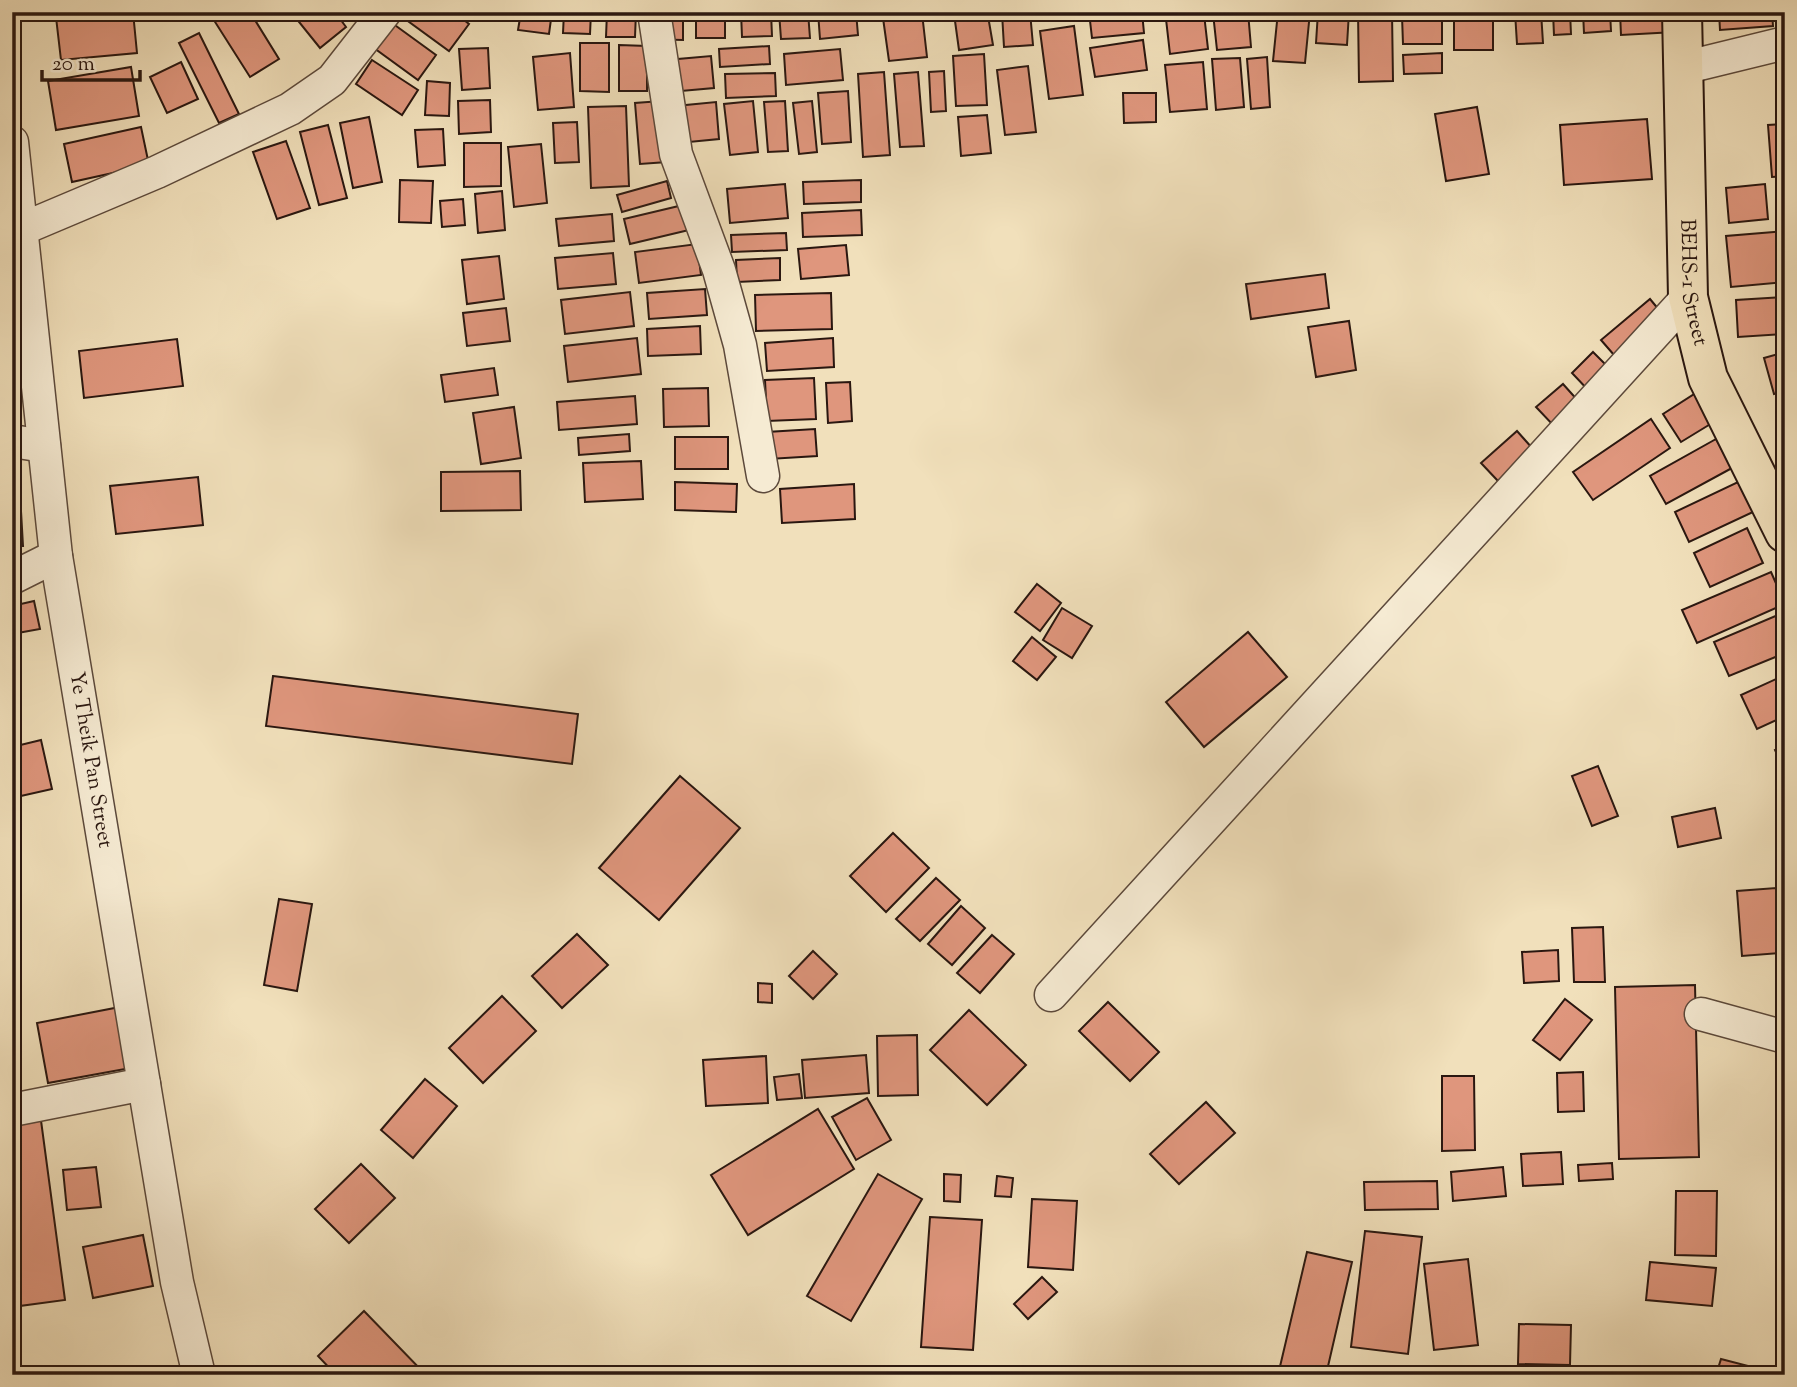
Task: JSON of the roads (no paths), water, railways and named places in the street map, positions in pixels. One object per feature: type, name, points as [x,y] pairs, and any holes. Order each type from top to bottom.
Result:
[{"type":"main road","name":"BEHS-1 Street","points":[[1682,12],[1688,297],[1708,379],[1785,533]]},
{"type":"street","points":[[22,229],[157,172],[290,109],[332,80],[385,12]]},
{"type":"street","points":[[654,12],[676,154],[719,270],[740,345],[763,476]]},
{"type":"street","points":[[1683,68],[1785,43]]},
{"type":"street","name":"Ye Theik Pan Street","points":[[12,142],[56,556],[177,1282],[198,1375]]},
{"type":"street","points":[[1051,995],[1688,297]]},
{"type":"street","points":[[12,441],[44,446]]},
{"type":"street","points":[[12,578],[56,556]]},
{"type":"street","points":[[1701,1014],[1785,1037]]},
{"type":"street","points":[[12,1110],[144,1084]]}]
